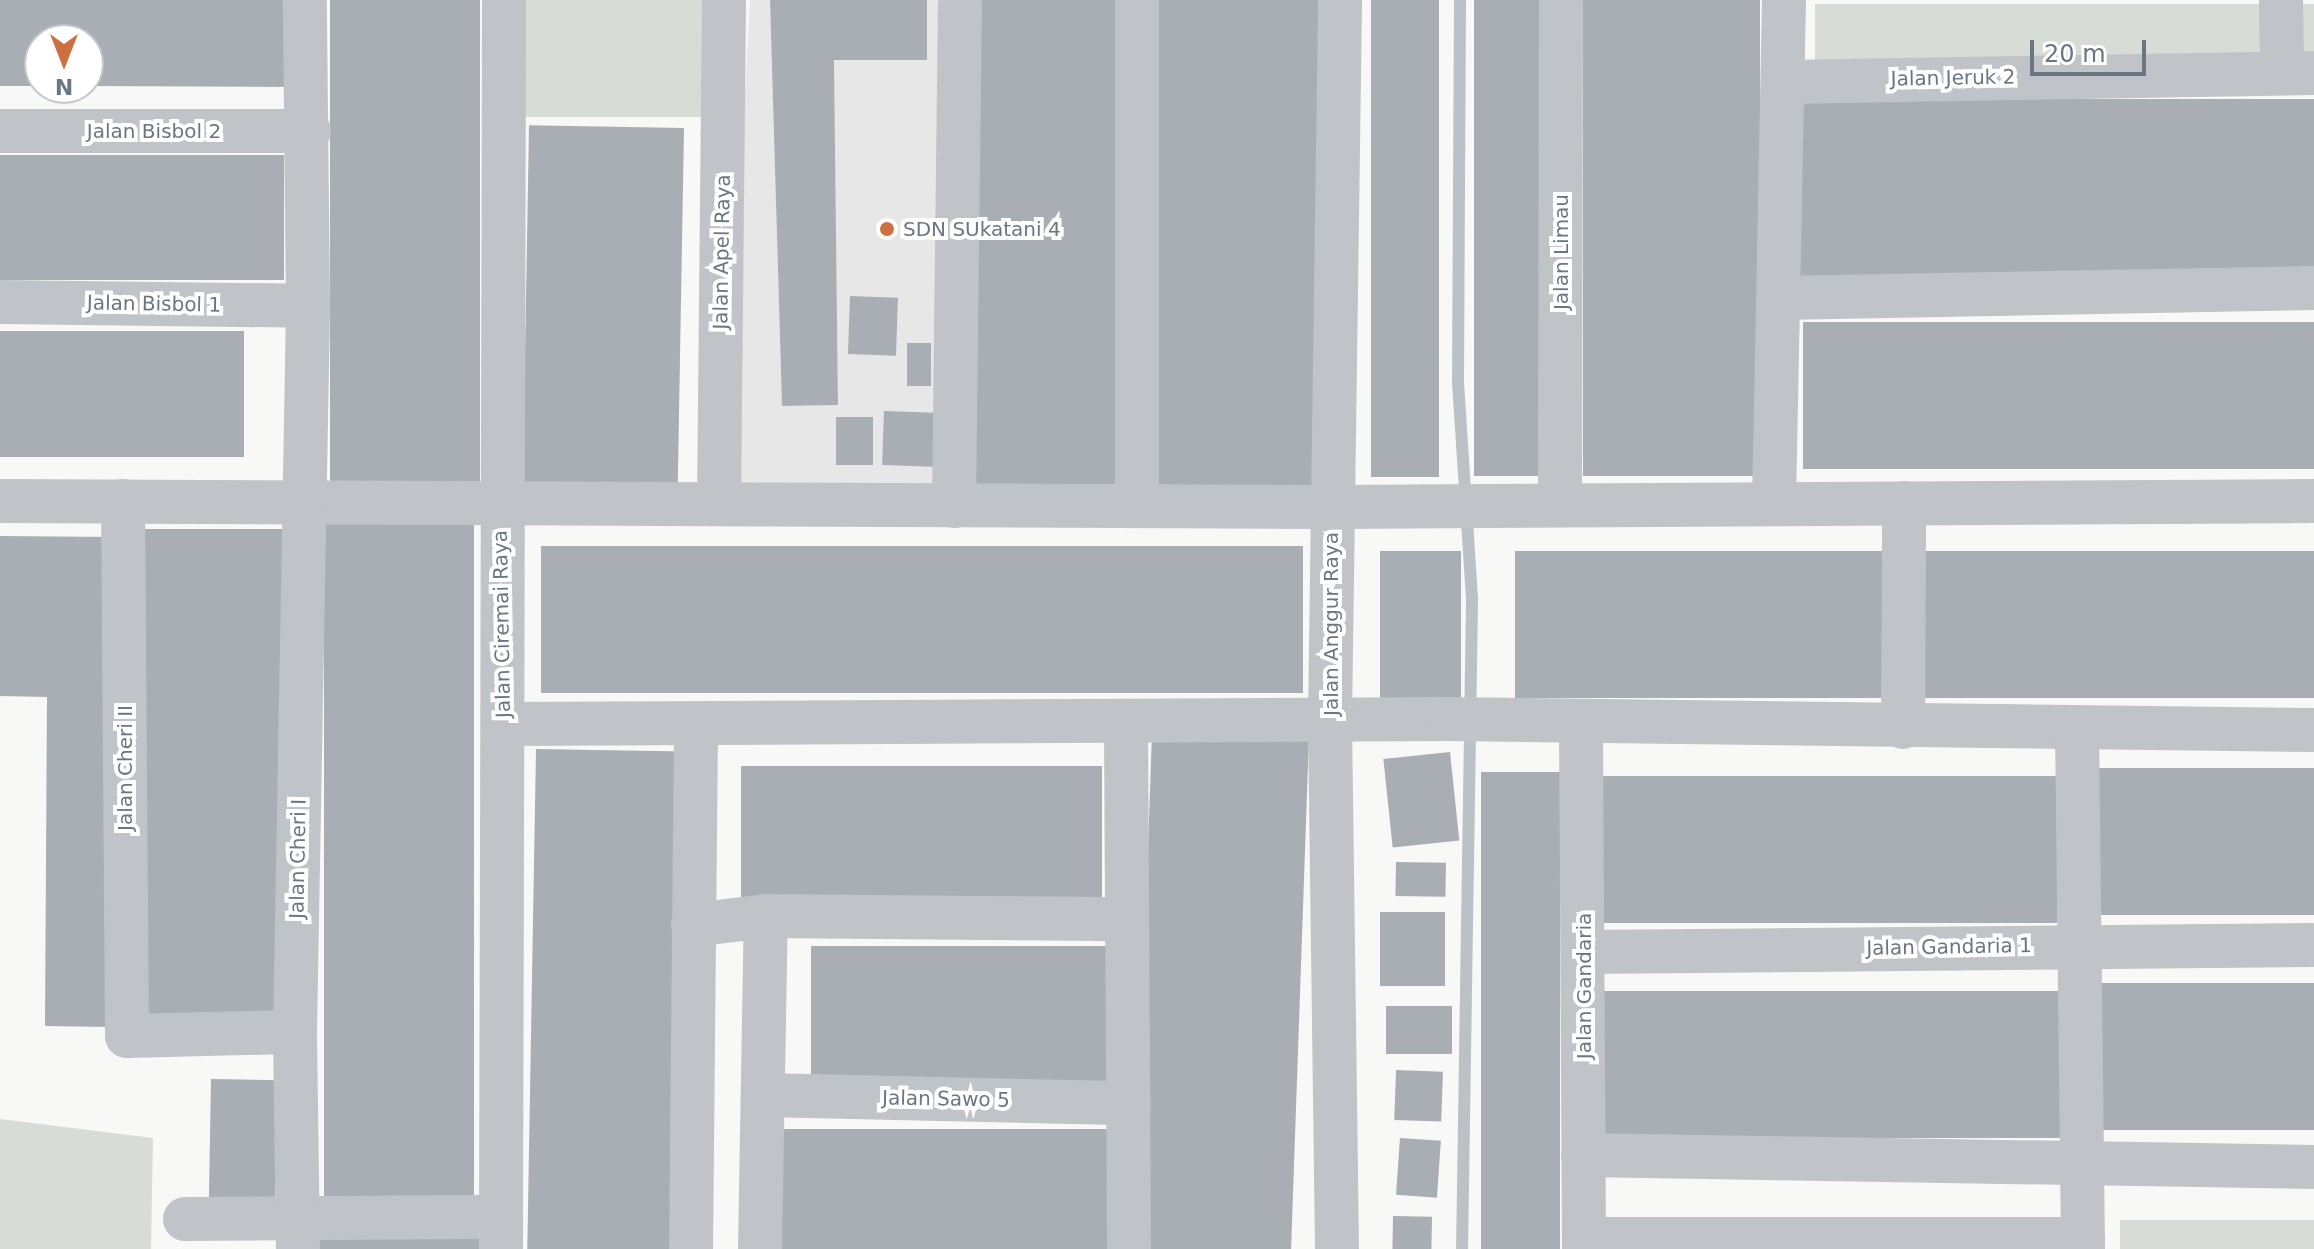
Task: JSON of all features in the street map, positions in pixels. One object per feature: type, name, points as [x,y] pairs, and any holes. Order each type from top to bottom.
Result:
[{"type":"street","name":"Jalan Cheri I","points":[[297,1233],[295,1032],[308,306],[309,131],[305,0]]},
{"type":"street","name":"Jalan Ciremai Raya","points":[[501,1233],[503,724],[500,502],[504,0]]},
{"type":"street","name":"Jalan Apel Raya","points":[[719,504],[724,0]]},
{"type":"street","points":[[954,506],[960,0]]},
{"type":"street","points":[[1137,0],[1137,503]]},
{"type":"street","name":"Jalan Anggur Raya","points":[[1337,1249],[1330,720],[1340,0]]},
{"type":"street","name":"Jalan Limau","points":[[1560,504],[1561,0]]},
{"type":"street","points":[[1774,503],[1784,0]]},
{"type":"street","points":[[2281,0],[2298,72]]},
{"type":"street","name":"Jalan Jeruk 2","points":[[1784,82],[2298,72]]},
{"type":"street","name":"Jalan Bisbol 2","points":[[0,131],[309,131]]},
{"type":"street","points":[[1780,298],[2314,288]]},
{"type":"street","name":"Jalan Bisbol 1","points":[[0,302],[308,306]]},
{"type":"street","points":[[0,501],[954,506],[1137,503],[1332,507],[2314,501]]},
{"type":"street","name":"Jalan Cheri II","points":[[123,501],[127,1036],[295,1032]]},
{"type":"street","points":[[1903,727],[1904,503]]},
{"type":"street","points":[[503,724],[1126,724],[1449,719],[2314,730]]},
{"type":"street","name":"Jalan Gandaria","points":[[1581,723],[1585,952],[1584,1244]]},
{"type":"street","points":[[1126,724],[1129,1249]]},
{"type":"street","points":[[691,1249],[696,725]]},
{"type":"street","points":[[1584,1244],[2083,1244],[2086,1165],[2077,728]]},
{"type":"street","points":[[693,925],[766,916],[1127,919]]},
{"type":"street","points":[[760,1249],[766,916]]},
{"type":"street","name":"Jalan Gandaria 1","points":[[1585,952],[2314,945]]},
{"type":"street","name":"Jalan Sawo 5","points":[[763,1095],[1129,1103]]},
{"type":"street","points":[[1583,1155],[2314,1167]]},
{"type":"street","points":[[185,1219],[297,1233],[501,1233]]},
{"type":"shaded area","points":[[521,0],[702,0],[702,117],[521,117]]},
{"type":"shaded area","name":"SDN SUkatani 4","points":[[750,0],[770,0],[782,406],[838,405],[834,60],[927,60],[927,0],[940,0],[940,483],[735,488],[740,191]],"holes":[[[930,343],[931,385],[908,386],[907,344]],[[884,412],[932,466],[883,465]],[[836,417],[873,417],[873,465],[836,465]]]},
{"type":"shaded area","points":[[1815,4],[2314,4],[2314,62],[1815,62]]},
{"type":"shaded area","points":[[0,1119],[153,1138],[151,1249],[0,1249]]},
{"type":"shaded area","points":[[2120,1220],[2314,1220],[2314,1249],[2120,1249]]},
{"type":"building","points":[[0,0],[289,0],[288,87],[104,86],[104,24],[24,24],[24,86],[0,86]]},
{"type":"building","points":[[330,0],[480,0],[480,494],[330,494]]},
{"type":"building","points":[[770,0],[927,0],[927,60],[834,60],[838,405],[782,406]]},
{"type":"building","points":[[976,0],[1126,0],[1126,495],[976,495]]},
{"type":"building","points":[[1145,0],[1321,0],[1321,490],[1145,490]]},
{"type":"building","points":[[1371,0],[1439,0],[1439,477],[1371,477]]},
{"type":"building","points":[[1474,0],[1541,0],[1541,476],[1474,476]]},
{"type":"building","points":[[1583,0],[1760,0],[1760,476],[1583,476]]},
{"type":"building","points":[[1794,99],[2314,99],[2314,281],[1794,281]]},
{"type":"building","points":[[529,125],[684,128],[678,487],[523,484]]},
{"type":"building","points":[[0,155],[284,155],[284,280],[0,280]]},
{"type":"building","points":[[850,296],[898,298],[896,356],[848,354]]},
{"type":"building","points":[[1803,322],[2314,322],[2314,469],[1803,469]]},
{"type":"building","points":[[0,331],[244,331],[244,457],[0,457]]},
{"type":"building","points":[[907,343],[931,343],[931,386],[907,386]]},
{"type":"building","points":[[884,411],[935,413],[933,467],[882,465]]},
{"type":"building","points":[[836,417],[873,417],[873,465],[836,465]]},
{"type":"building","points":[[324,524],[474,524],[474,1196],[324,1196]]},
{"type":"building","points":[[132,529],[282,529],[282,1018],[132,1018]]},
{"type":"building","points":[[0,536],[115,537],[111,1027],[45,1026],[47,697],[0,696]]},
{"type":"building","points":[[541,546],[1303,546],[1303,693],[541,693]]},
{"type":"building","points":[[1380,551],[1461,551],[1461,698],[1380,698]]},
{"type":"building","points":[[1515,551],[1883,551],[1883,698],[1515,698]]},
{"type":"building","points":[[1913,551],[2314,551],[2314,698],[1913,698]]},
{"type":"building","points":[[1152,733],[1309,738],[1291,1249],[1134,1249]]},
{"type":"building","points":[[536,749],[685,752],[676,1249],[527,1249]]},
{"type":"building","points":[[1450,752],[1459,841],[1393,848],[1383,759]]},
{"type":"building","points":[[741,766],[1102,766],[1102,912],[741,912]]},
{"type":"building","points":[[2098,768],[2314,768],[2314,915],[2098,915]]},
{"type":"building","points":[[1481,772],[1560,772],[1560,1249],[1481,1249]]},
{"type":"building","points":[[1593,776],[2057,776],[2057,923],[1593,923]]},
{"type":"building","points":[[1396,862],[1446,863],[1445,897],[1395,896]]},
{"type":"building","points":[[1380,912],[1445,912],[1445,986],[1380,986]]},
{"type":"building","points":[[811,946],[1110,946],[1110,1093],[811,1093]]},
{"type":"building","points":[[2098,983],[2314,983],[2314,1130],[2098,1130]]},
{"type":"building","points":[[1596,991],[2060,991],[2060,1138],[1596,1138]]},
{"type":"building","points":[[1386,1006],[1452,1006],[1452,1054],[1386,1054]]},
{"type":"building","points":[[1396,1070],[1443,1072],[1441,1122],[1394,1120]]},
{"type":"building","points":[[211,1079],[277,1080],[275,1203],[209,1202]]},
{"type":"building","points":[[774,1129],[1112,1129],[1112,1249],[774,1249]]},
{"type":"building","points":[[1400,1138],[1441,1141],[1437,1198],[1396,1195]]},
{"type":"building","points":[[1393,1216],[1432,1217],[1431,1249],[1392,1249]]},
{"type":"building","points":[[319,1222],[482,1222],[482,1249],[319,1249]]},
{"type":"waterway","points":[[1460,0],[1458,382],[1472,601],[1462,1249]]},
{"type":"place","name":"SDN SUkatani 4","points":[[887,229]]}]
